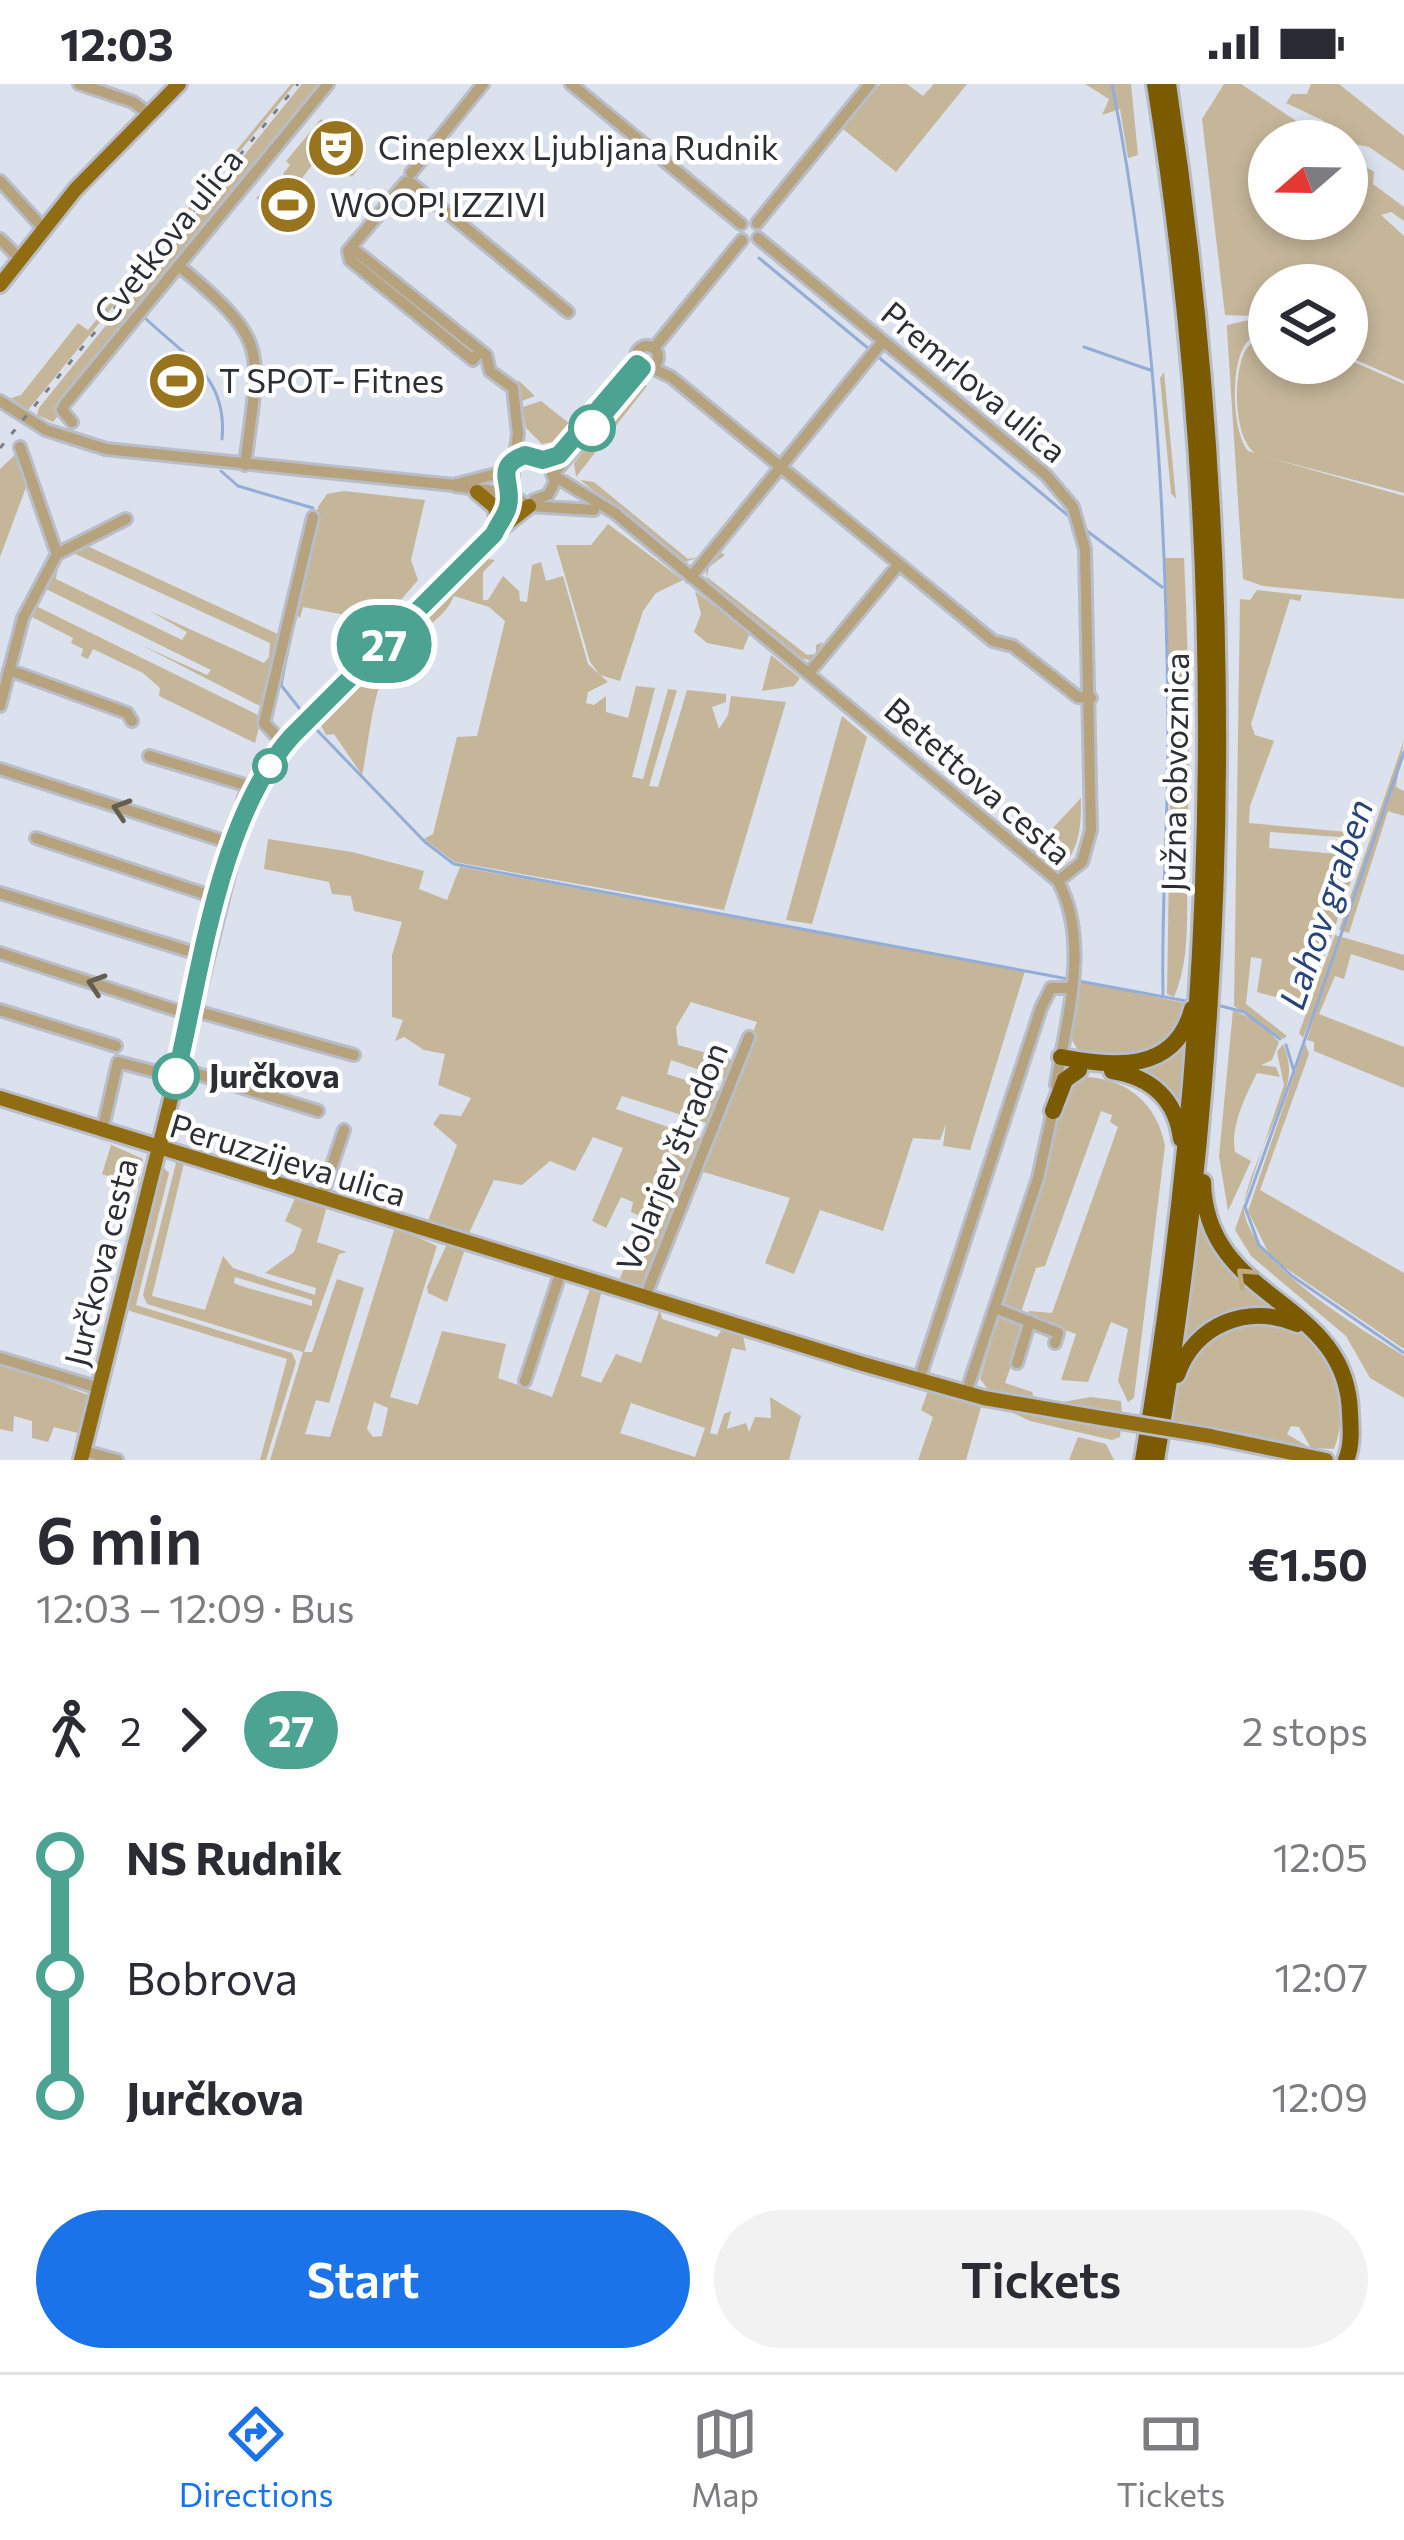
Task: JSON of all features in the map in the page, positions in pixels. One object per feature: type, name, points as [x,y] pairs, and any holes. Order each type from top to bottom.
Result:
[{"type":"highway","name":"Južna obvoznica","points":[[1143,1460],[1181,1198],[1206,853],[1200,466],[1155,84]]},
{"type":"highway","name":"Južna obvoznica","points":[[1156,1460],[1202,1128],[1219,882],[1220,654],[1202,342],[1168,84]]},
{"type":"highway","points":[[1060,1059],[1136,1064],[1158,1057],[1180,1037],[1193,1004],[1206,853]]},
{"type":"highway","points":[[1060,1059],[1079,1070],[1137,1077],[1166,1098],[1181,1135],[1181,1198]]},
{"type":"highway","points":[[1053,1111],[1065,1080],[1079,1070]]},
{"type":"highway","points":[[1202,1128],[1203,1195],[1212,1232],[1243,1275],[1313,1327],[1336,1352],[1349,1389],[1348,1456]]},
{"type":"highway","points":[[1166,1403],[1185,1357],[1210,1330],[1242,1317],[1286,1319],[1313,1334],[1338,1370],[1348,1456]]},
{"type":"main road","points":[[1,282],[44,228],[179,84]]},
{"type":"main road","points":[[477,492],[495,507],[500,527]]},
{"type":"main road","name":"Jurčkova cesta","points":[[87,1454],[98,1388],[205,956],[235,837],[254,788],[284,744],[500,527],[514,493]]},
{"type":"main road","name":"Peruzzijeva ulica","points":[[0,1098],[966,1393],[1326,1460]]},
{"type":"street","points":[[79,84],[119,91],[149,114]]},
{"type":"street","name":"Cvetkova ulica","points":[[72,422],[62,410],[65,404],[328,84]]},
{"type":"street","points":[[483,84],[355,256],[480,351],[490,371],[513,388],[517,423],[514,493]]},
{"type":"street","points":[[571,84],[741,224],[757,223]]},
{"type":"street","points":[[742,240],[758,238],[757,223],[870,84]]},
{"type":"street","points":[[409,180],[568,312]]},
{"type":"street","points":[[0,182],[44,228]]},
{"type":"street","points":[[0,401],[73,441],[244,465],[514,493],[552,483],[742,240],[741,224]]},
{"type":"street","name":"Premrlova ulica","points":[[758,238],[876,349],[1059,487],[1078,518],[1084,538],[1091,698],[1088,847],[1082,862],[1058,881]]},
{"type":"street","points":[[0,239],[20,259]]},
{"type":"street","points":[[179,266],[239,317],[252,342],[254,383],[244,465]]},
{"type":"street","points":[[691,577],[876,349]]},
{"type":"street","points":[[649,362],[993,641],[1013,646],[1078,698],[1091,698]]},
{"type":"street","points":[[453,485],[491,472],[514,454],[542,456],[571,439],[649,362]]},
{"type":"street","points":[[517,423],[542,456],[552,483]]},
{"type":"street","points":[[20,447],[57,554]]},
{"type":"street","points":[[453,485],[492,479],[514,493]]},
{"type":"street","name":"Betettova cesta","points":[[552,483],[622,521],[1058,881],[1076,932],[1053,1111],[966,1393]]},
{"type":"street","name":"Betettova cesta","points":[[552,483],[594,511]]},
{"type":"street","name":"Betettova cesta","points":[[514,493],[622,521]]},
{"type":"street","points":[[284,744],[264,723],[313,517]]},
{"type":"street","points":[[0,706],[23,619],[57,554],[126,519]]},
{"type":"street","points":[[809,673],[899,564]]},
{"type":"street","points":[[9,670],[127,713],[132,721]]},
{"type":"street","points":[[149,756],[254,788]]},
{"type":"street","points":[[0,769],[235,837]]},
{"type":"street","points":[[36,838],[220,899]]},
{"type":"street","points":[[0,893],[205,956]]},
{"type":"street","points":[[0,952],[192,1012],[354,1055]]},
{"type":"street","points":[[919,1380],[1041,1008],[1051,988],[1071,982]]},
{"type":"street","points":[[0,1010],[116,1046]]},
{"type":"street","name":"Volarjev štradon","points":[[645,1297],[749,1037]]},
{"type":"street","name":"Jurčkova cesta","points":[[102,1131],[118,1062],[176,1072],[318,1111]]},
{"type":"street","points":[[321,1198],[344,1130]]},
{"type":"street","points":[[525,1381],[561,1271]]},
{"type":"street","points":[[995,1308],[1058,1333],[1055,1343]]},
{"type":"street","points":[[1017,1364],[1030,1322]]},
{"type":"street","points":[[0,1358],[98,1388]]},
{"type":"street","points":[[87,1454],[116,1460]]},
{"type":"shaded area","points":[[295,84],[28,410],[11,398],[21,395],[78,323],[88,330]]},
{"type":"shaded area","points":[[302,84],[323,84],[53,422],[37,415],[39,408],[34,414]]},
{"type":"shaded area","points":[[880,84],[907,84],[923,96],[934,84],[967,84],[896,172],[843,129]]},
{"type":"shaded area","points":[[1085,84],[1131,84],[1138,155],[1128,158],[1120,109],[1102,115],[1109,99]]},
{"type":"shaded area","points":[[1224,84],[1241,84],[1295,120],[1248,120],[1248,240],[1368,240],[1368,168],[1374,172],[1373,184],[1404,207],[1404,221],[1391,212],[1381,215],[1404,236],[1404,381],[1368,365],[1368,264],[1248,264],[1248,316],[1225,315],[1202,119]]},
{"type":"shaded area","points":[[1311,84],[1339,84],[1404,136],[1404,171],[1368,147],[1368,120],[1322,120],[1286,103],[1292,94],[1307,94]]},
{"type":"shaded area","points":[[321,119],[340,135],[336,142],[362,164],[352,177],[339,166],[326,176],[312,165],[297,185],[283,174],[290,165],[286,161]]},
{"type":"shaded area","name":"WOOP! IZZIVI","points":[[271,186],[283,196],[295,188],[313,203],[293,228],[256,198]]},
{"type":"shaded area","points":[[1248,320],[1248,342],[1236,371],[1235,401],[1236,416],[1243,442],[1248,451],[1255,453],[1242,434],[1237,405],[1238,375],[1248,348],[1248,384],[1368,384],[1368,368],[1404,384],[1404,493],[1259,455],[1404,496],[1404,599],[1263,586],[1243,579],[1227,325]]},
{"type":"shaded area","points":[[1164,372],[1176,499],[1171,493],[1160,378]]},
{"type":"shaded area","points":[[518,380],[535,396],[522,401],[523,407],[541,401],[570,424],[587,407],[553,442],[542,444],[526,428]]},
{"type":"shaded area","points":[[640,380],[647,386],[576,477],[574,463]]},
{"type":"shaded area","points":[[17,453],[28,482],[0,557],[0,469]]},
{"type":"shaded area","points":[[580,480],[594,482],[688,559],[700,557],[685,562]]},
{"type":"shaded area","points":[[344,491],[425,500],[411,560],[418,580],[382,622],[303,607],[300,618],[296,614],[318,507],[327,494]]},
{"type":"shaded area","points":[[608,524],[683,580],[656,593],[643,611],[620,681],[600,675],[590,662],[556,545],[591,545]]},
{"type":"shaded area","points":[[83,544],[282,636],[255,743],[159,696],[160,688],[143,673],[93,649],[88,659],[81,656],[83,649],[71,643],[73,638],[28,615],[34,605],[258,715],[260,706],[141,645],[207,675],[211,670],[46,589],[38,597],[59,557],[68,552],[58,564],[56,579],[182,640],[187,632],[150,611],[264,663],[270,643],[70,551]]},
{"type":"shaded area","points":[[718,551],[725,555],[709,567],[707,577],[807,655],[816,654],[816,645],[823,642],[812,661],[801,658],[707,581],[706,568]]},
{"type":"shaded area","points":[[481,558],[495,560],[483,572],[483,600],[488,600],[503,576],[519,591],[520,601],[527,602],[532,565],[541,562],[546,581],[563,576],[588,664],[608,682],[588,692],[586,703],[594,705],[606,696],[606,712],[628,718],[636,686],[655,688],[632,777],[643,779],[668,689],[677,690],[649,786],[658,787],[687,690],[726,694],[726,702],[712,707],[719,729],[728,715],[731,696],[786,702],[724,910],[455,862],[424,839],[433,834],[457,737],[477,736],[505,621],[489,607],[454,596],[443,614],[395,654],[377,696],[362,775],[334,734],[326,735],[321,725],[312,724]]},
{"type":"shaded area","points":[[1165,558],[1184,558],[1188,670],[1187,929],[1174,997],[1167,994],[1171,742]]},
{"type":"shaded area","points":[[1257,590],[1302,595],[1300,601],[1290,599],[1251,724],[1255,735],[1274,741],[1250,806],[1249,823],[1369,834],[1367,839],[1270,832],[1269,848],[1360,856],[1309,999],[1299,1003],[1257,992],[1262,959],[1251,957],[1246,1004],[1287,1036],[1283,1039],[1234,1006],[1240,599],[1250,600]]},
{"type":"shaded area","points":[[695,591],[750,633],[743,650],[707,643],[694,632],[701,614]]},
{"type":"shaded area","points":[[771,655],[800,678],[794,686],[762,691]]},
{"type":"shaded area","points":[[842,716],[867,737],[812,924],[786,920]]},
{"type":"shaded area","points":[[1404,740],[1396,787],[1404,791],[1404,816],[1388,811],[1349,933],[1339,930]]},
{"type":"shaded area","points":[[1081,798],[1075,848],[1066,863],[1052,865],[1035,847]]},
{"type":"shaded area","points":[[268,839],[352,852],[424,871],[419,889],[447,900],[460,867],[1025,971],[970,1150],[943,1146],[946,1124],[940,1140],[913,1138],[883,1231],[820,1210],[794,1274],[765,1263],[790,1198],[697,1170],[757,1022],[691,1002],[676,1027],[678,1045],[735,1061],[731,1081],[671,1060],[667,1074],[722,1092],[713,1125],[622,1096],[616,1109],[706,1140],[644,1288],[619,1281],[644,1218],[631,1212],[633,1202],[621,1197],[606,1228],[592,1221],[623,1148],[593,1137],[575,1171],[550,1161],[522,1185],[494,1180],[468,1235],[428,1221],[457,1145],[433,1124],[440,1114],[461,1116],[471,1098],[438,1085],[445,1054],[424,1050],[404,1037],[395,1041],[403,1020],[392,1017],[392,955],[402,922],[354,911],[351,896],[332,894],[329,882],[264,869]]},
{"type":"shaded area","points":[[1335,935],[1404,955],[1404,971],[1351,954],[1344,979],[1335,976],[1319,1014],[1404,1047],[1404,1088],[1314,1051],[1314,1042],[1307,1040],[1324,984],[1303,1038],[1299,1033]]},
{"type":"shaded area","points":[[1080,981],[1189,1004],[1168,1036],[1146,1052],[1117,1056],[1079,1052],[1072,1040]]},
{"type":"shaded area","points":[[1233,1010],[1259,1022],[1279,1042],[1272,1060],[1261,1065],[1276,1067],[1280,1077],[1257,1073],[1244,1101],[1235,1152],[1251,1161],[1228,1211],[1219,1156]]},
{"type":"shaded area","points":[[1187,1037],[1183,1110],[1161,1083],[1132,1069]]},
{"type":"shaded area","points":[[1305,1043],[1309,1054],[1260,1190],[1404,1273],[1404,1349],[1271,1258],[1248,1211]]},
{"type":"shaded area","points":[[1283,1044],[1288,1079],[1262,1149],[1284,1085],[1277,1052]]},
{"type":"shaded area","points":[[1078,1078],[1116,1083],[1139,1097],[1155,1118],[1165,1146],[1134,1398],[1128,1402],[1118,1381],[1128,1329],[1111,1322],[1088,1382],[1061,1380],[1076,1334],[1026,1317],[1029,1311],[1052,1313],[1118,1127],[1110,1122],[1112,1115],[1101,1111],[1045,1266],[1036,1268],[1020,1315],[1001,1304],[1065,1096]]},
{"type":"shaded area","points":[[87,1134],[143,1159],[138,1187],[102,1174],[111,1145]]},
{"type":"shaded area","points":[[171,1159],[184,1163],[152,1296],[205,1310],[223,1256],[233,1268],[315,1295],[316,1288],[265,1273],[294,1252],[302,1229],[285,1221],[296,1196],[327,1206],[317,1242],[347,1252],[339,1254],[304,1352],[312,1352],[337,1279],[364,1288],[329,1403],[316,1400],[305,1434],[330,1437],[395,1227],[437,1246],[390,1397],[418,1405],[442,1331],[506,1344],[498,1378],[552,1397],[591,1286],[602,1290],[581,1376],[601,1383],[616,1354],[641,1363],[660,1309],[662,1319],[717,1337],[722,1329],[743,1335],[746,1351],[732,1348],[710,1433],[717,1435],[724,1414],[731,1411],[727,1429],[746,1423],[749,1432],[755,1417],[771,1418],[770,1397],[801,1416],[789,1460],[270,1460],[303,1352],[147,1304],[143,1295],[176,1163]],"holes":[[[235,1277],[312,1300],[312,1306],[244,1287],[234,1283]],[[374,1402],[388,1408],[382,1436],[373,1437],[367,1429]],[[631,1403],[705,1428],[695,1457],[620,1433]]]},
{"type":"shaded area","points":[[159,1163],[169,1173],[136,1305],[292,1353],[296,1362],[266,1460],[260,1460],[287,1359],[127,1310]]},
{"type":"shaded area","points":[[1244,1202],[1251,1231],[1285,1272],[1404,1356],[1404,1398],[1370,1378],[1346,1336],[1251,1256],[1235,1230]]},
{"type":"shaded area","points":[[1202,1213],[1291,1315],[1259,1313],[1182,1351]]},
{"type":"shaded area","points":[[447,1244],[465,1249],[447,1302],[428,1293],[427,1287]]},
{"type":"shaded area","points":[[999,1315],[1026,1323],[1005,1383],[1032,1392],[1035,1401],[990,1392],[980,1379]]},
{"type":"shaded area","points":[[1282,1321],[1312,1344],[1333,1374],[1341,1411],[1334,1449],[1311,1448],[1299,1427],[1291,1426],[1287,1434],[1307,1446],[1171,1424],[1183,1375],[1201,1344],[1232,1328]]},
{"type":"shaded area","points":[[0,1363],[91,1396],[82,1434],[54,1427],[48,1442],[32,1438],[32,1421],[14,1416],[13,1432],[0,1429]]},
{"type":"shaded area","points":[[928,1391],[981,1407],[966,1460],[918,1460],[933,1417],[921,1410]]},
{"type":"shaded area","points":[[1091,1397],[1121,1401],[1122,1416],[1051,1404]]},
{"type":"shaded area","points":[[999,1406],[1121,1427],[1120,1437],[1112,1440],[1030,1421]]},
{"type":"shaded area","points":[[1078,1437],[1106,1444],[1114,1460],[1069,1460]]},
{"type":"waterway","points":[[1112,84],[1138,241],[1160,481],[1168,720],[1163,994]]},
{"type":"waterway","points":[[759,258],[869,349]]},
{"type":"waterway","points":[[145,318],[211,384],[222,418],[222,439]]},
{"type":"waterway","points":[[1084,347],[1150,370]]},
{"type":"waterway","points":[[876,355],[1071,518]]},
{"type":"waterway","points":[[221,471],[238,486],[313,508]]},
{"type":"waterway","points":[[1083,528],[1162,587]]},
{"type":"waterway","points":[[294,620],[281,685],[303,713]]},
{"type":"waterway","points":[[313,726],[425,842],[454,864],[1186,1001]]},
{"type":"waterway","name":"Lahov graben","points":[[1295,1068],[1404,752]]},
{"type":"waterway","points":[[1221,1006],[1244,1012],[1280,1039]]},
{"type":"waterway","points":[[1286,1045],[1294,1071],[1245,1207],[1259,1245],[1292,1276],[1404,1353]]},
{"type":"waterway","points":[[92,1448],[115,1352]]},
{"type":"railway","points":[[0,448],[298,84]]},
{"type":"bus line","name":"27","points":[[176,1076],[237,830],[265,773],[284,744],[494,534],[508,508],[503,476],[510,462],[525,455],[543,460],[559,455],[637,364],[642,368],[592,428]]},
{"type":"place","name":"Cineplexx Ljubljana Rudnik","points":[[336,148]]},
{"type":"place","name":"WOOP! IZZIVI","points":[[288,205]]},
{"type":"place","name":"T SPOT- Fitnes","points":[[177,381]]},
{"type":"place","name":"Jurčkova","points":[[176,1076]]}]
